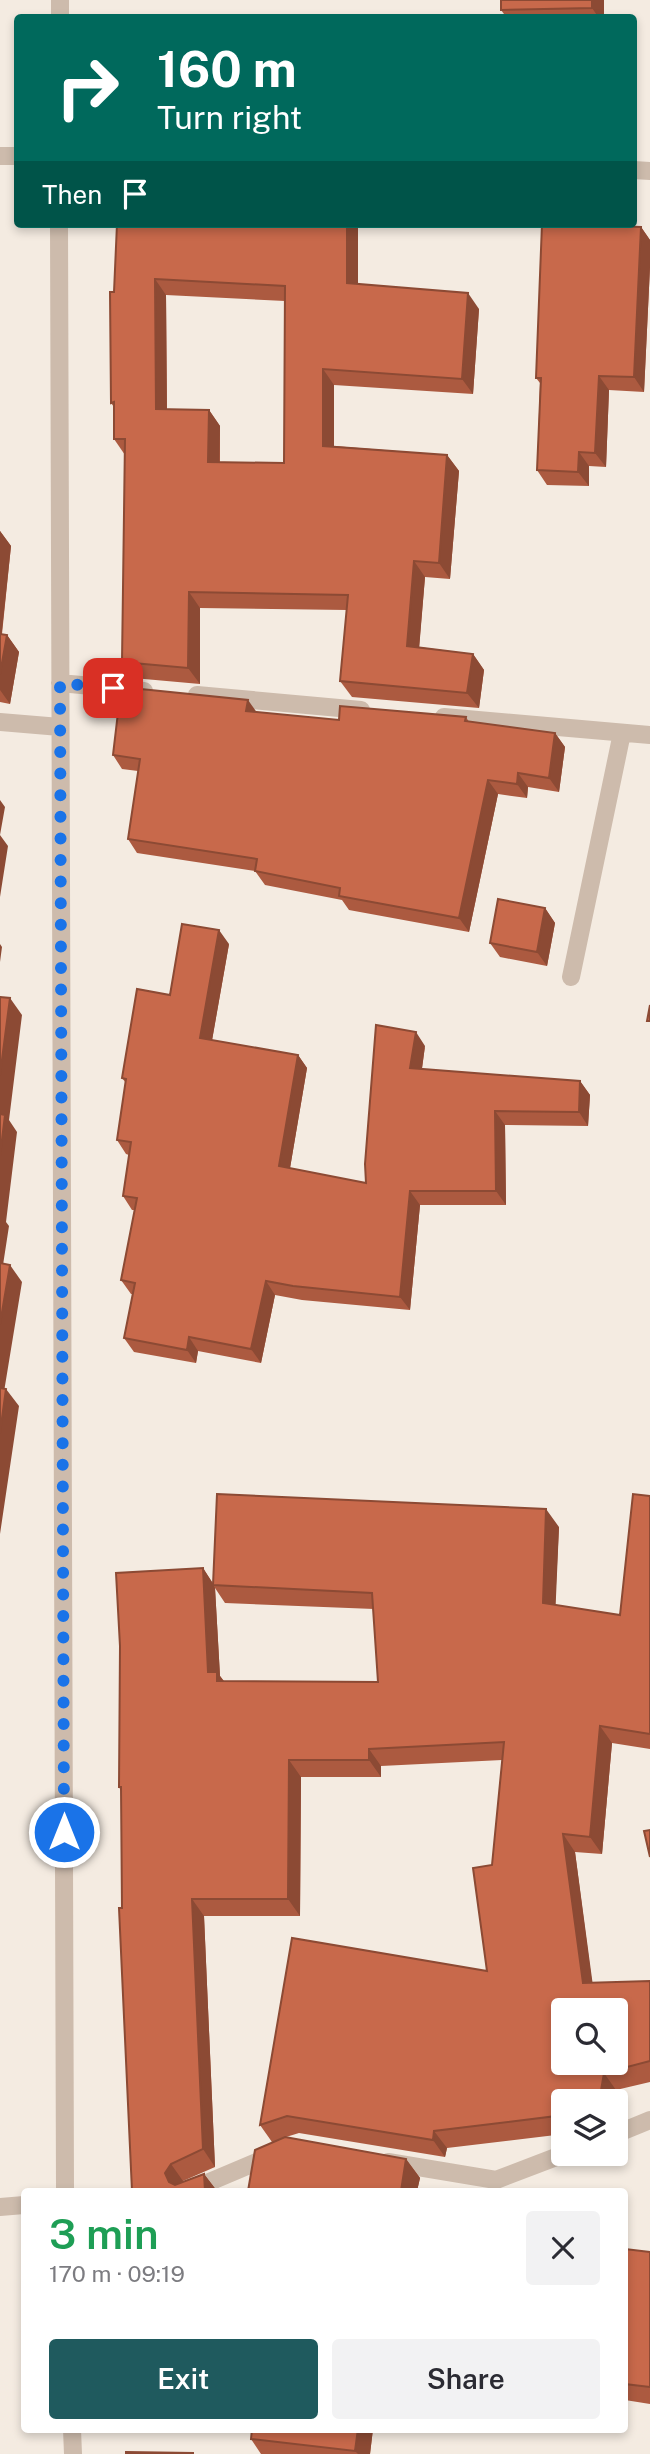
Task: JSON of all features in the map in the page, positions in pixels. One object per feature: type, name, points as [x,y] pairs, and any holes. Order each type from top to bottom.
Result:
[{"type":"street","points":[[59,228],[65,2188]]},
{"type":"street","points":[[60,683],[156,692]]},
{"type":"street","points":[[183,694],[375,711]]},
{"type":"street","points":[[430,716],[650,735]]},
{"type":"street","points":[[0,722],[60,727]]},
{"type":"street","points":[[571,977],[622,733]]},
{"type":"street","points":[[628,2129],[650,2120]]},
{"type":"street","points":[[195,2188],[285,2150]]},
{"type":"street","points":[[372,2159],[496,2180],[551,2159]]},
{"type":"street","points":[[0,2207],[21,2205]]},
{"type":"street","points":[[72,2433],[73,2454]]},
{"type":"building","points":[[501,0],[592,0],[592,8],[501,10]]},
{"type":"building","points":[[641,227],[634,377],[599,376],[595,453],[579,452],[578,472],[537,470],[541,378],[536,378],[542,228]]},
{"type":"building","points":[[117,228],[347,228],[347,283],[468,293],[462,379],[323,369],[323,446],[447,455],[439,563],[414,561],[407,646],[473,654],[467,693],[340,681],[348,595],[189,592],[188,668],[122,662],[125,439],[114,439],[110,292],[114,292]],"holes":[[[155,279],[285,286],[284,463],[208,462],[209,410],[156,409]]]},
{"type":"building","points":[[0,634],[7,635],[0,674]]},
{"type":"building","points":[[121,687],[248,700],[246,711],[339,720],[340,706],[466,717],[465,721],[555,733],[549,778],[518,773],[517,784],[488,780],[459,918],[339,896],[340,888],[255,871],[257,859],[128,839],[140,759],[113,755]]},
{"type":"building","points":[[498,899],[545,908],[537,952],[490,943]]},
{"type":"building","points":[[182,924],[219,930],[200,1038],[298,1055],[279,1166],[366,1183],[365,1164],[376,1025],[416,1032],[410,1068],[580,1081],[579,1112],[495,1111],[496,1191],[410,1191],[400,1297],[266,1281],[251,1349],[189,1337],[187,1350],[124,1338],[135,1283],[121,1280],[137,1198],[123,1196],[131,1142],[117,1140],[126,1079],[122,1078],[137,989],[170,995]]},
{"type":"building","points":[[0,997],[10,998],[0,1075]]},
{"type":"building","points":[[0,1114],[5,1115],[0,1156]]},
{"type":"building","points":[[0,1263],[10,1265],[0,1324]]},
{"type":"building","points":[[0,1388],[6,1389],[0,1433]]},
{"type":"building","points":[[217,1494],[546,1509],[543,1603],[620,1615],[633,1494],[650,1496],[650,1734],[600,1726],[590,1837],[563,1834],[583,1983],[650,1981],[650,2061],[628,2067],[628,1998],[551,1998],[551,2075],[604,2075],[601,2089],[551,2089],[551,2117],[434,2131],[433,2140],[287,2116],[260,2125],[292,1938],[487,1971],[473,1868],[492,1865],[504,1742],[369,1749],[369,1760],[289,1760],[288,1899],[192,1899],[203,2149],[171,2164],[165,2173],[169,2182],[175,2185],[204,2174],[205,2188],[132,2188],[119,1908],[122,1908],[120,1646],[116,1573],[203,1568],[208,1672],[217,1672],[217,1681],[378,1682],[372,1593],[213,1585]]},
{"type":"building","points":[[650,1830],[650,1857],[644,1831]]},
{"type":"building","points":[[285,2137],[406,2159],[401,2188],[249,2188],[255,2150]]},
{"type":"building","points":[[628,2249],[650,2252],[650,2387],[628,2384]]},
{"type":"building","points":[[252,2433],[357,2433],[355,2451],[251,2439]]},
{"type":"building","points":[[193,2453],[193,2454],[126,2454]]},
{"type":"route","points":[[64,1832],[60,683],[113,688]]}]
